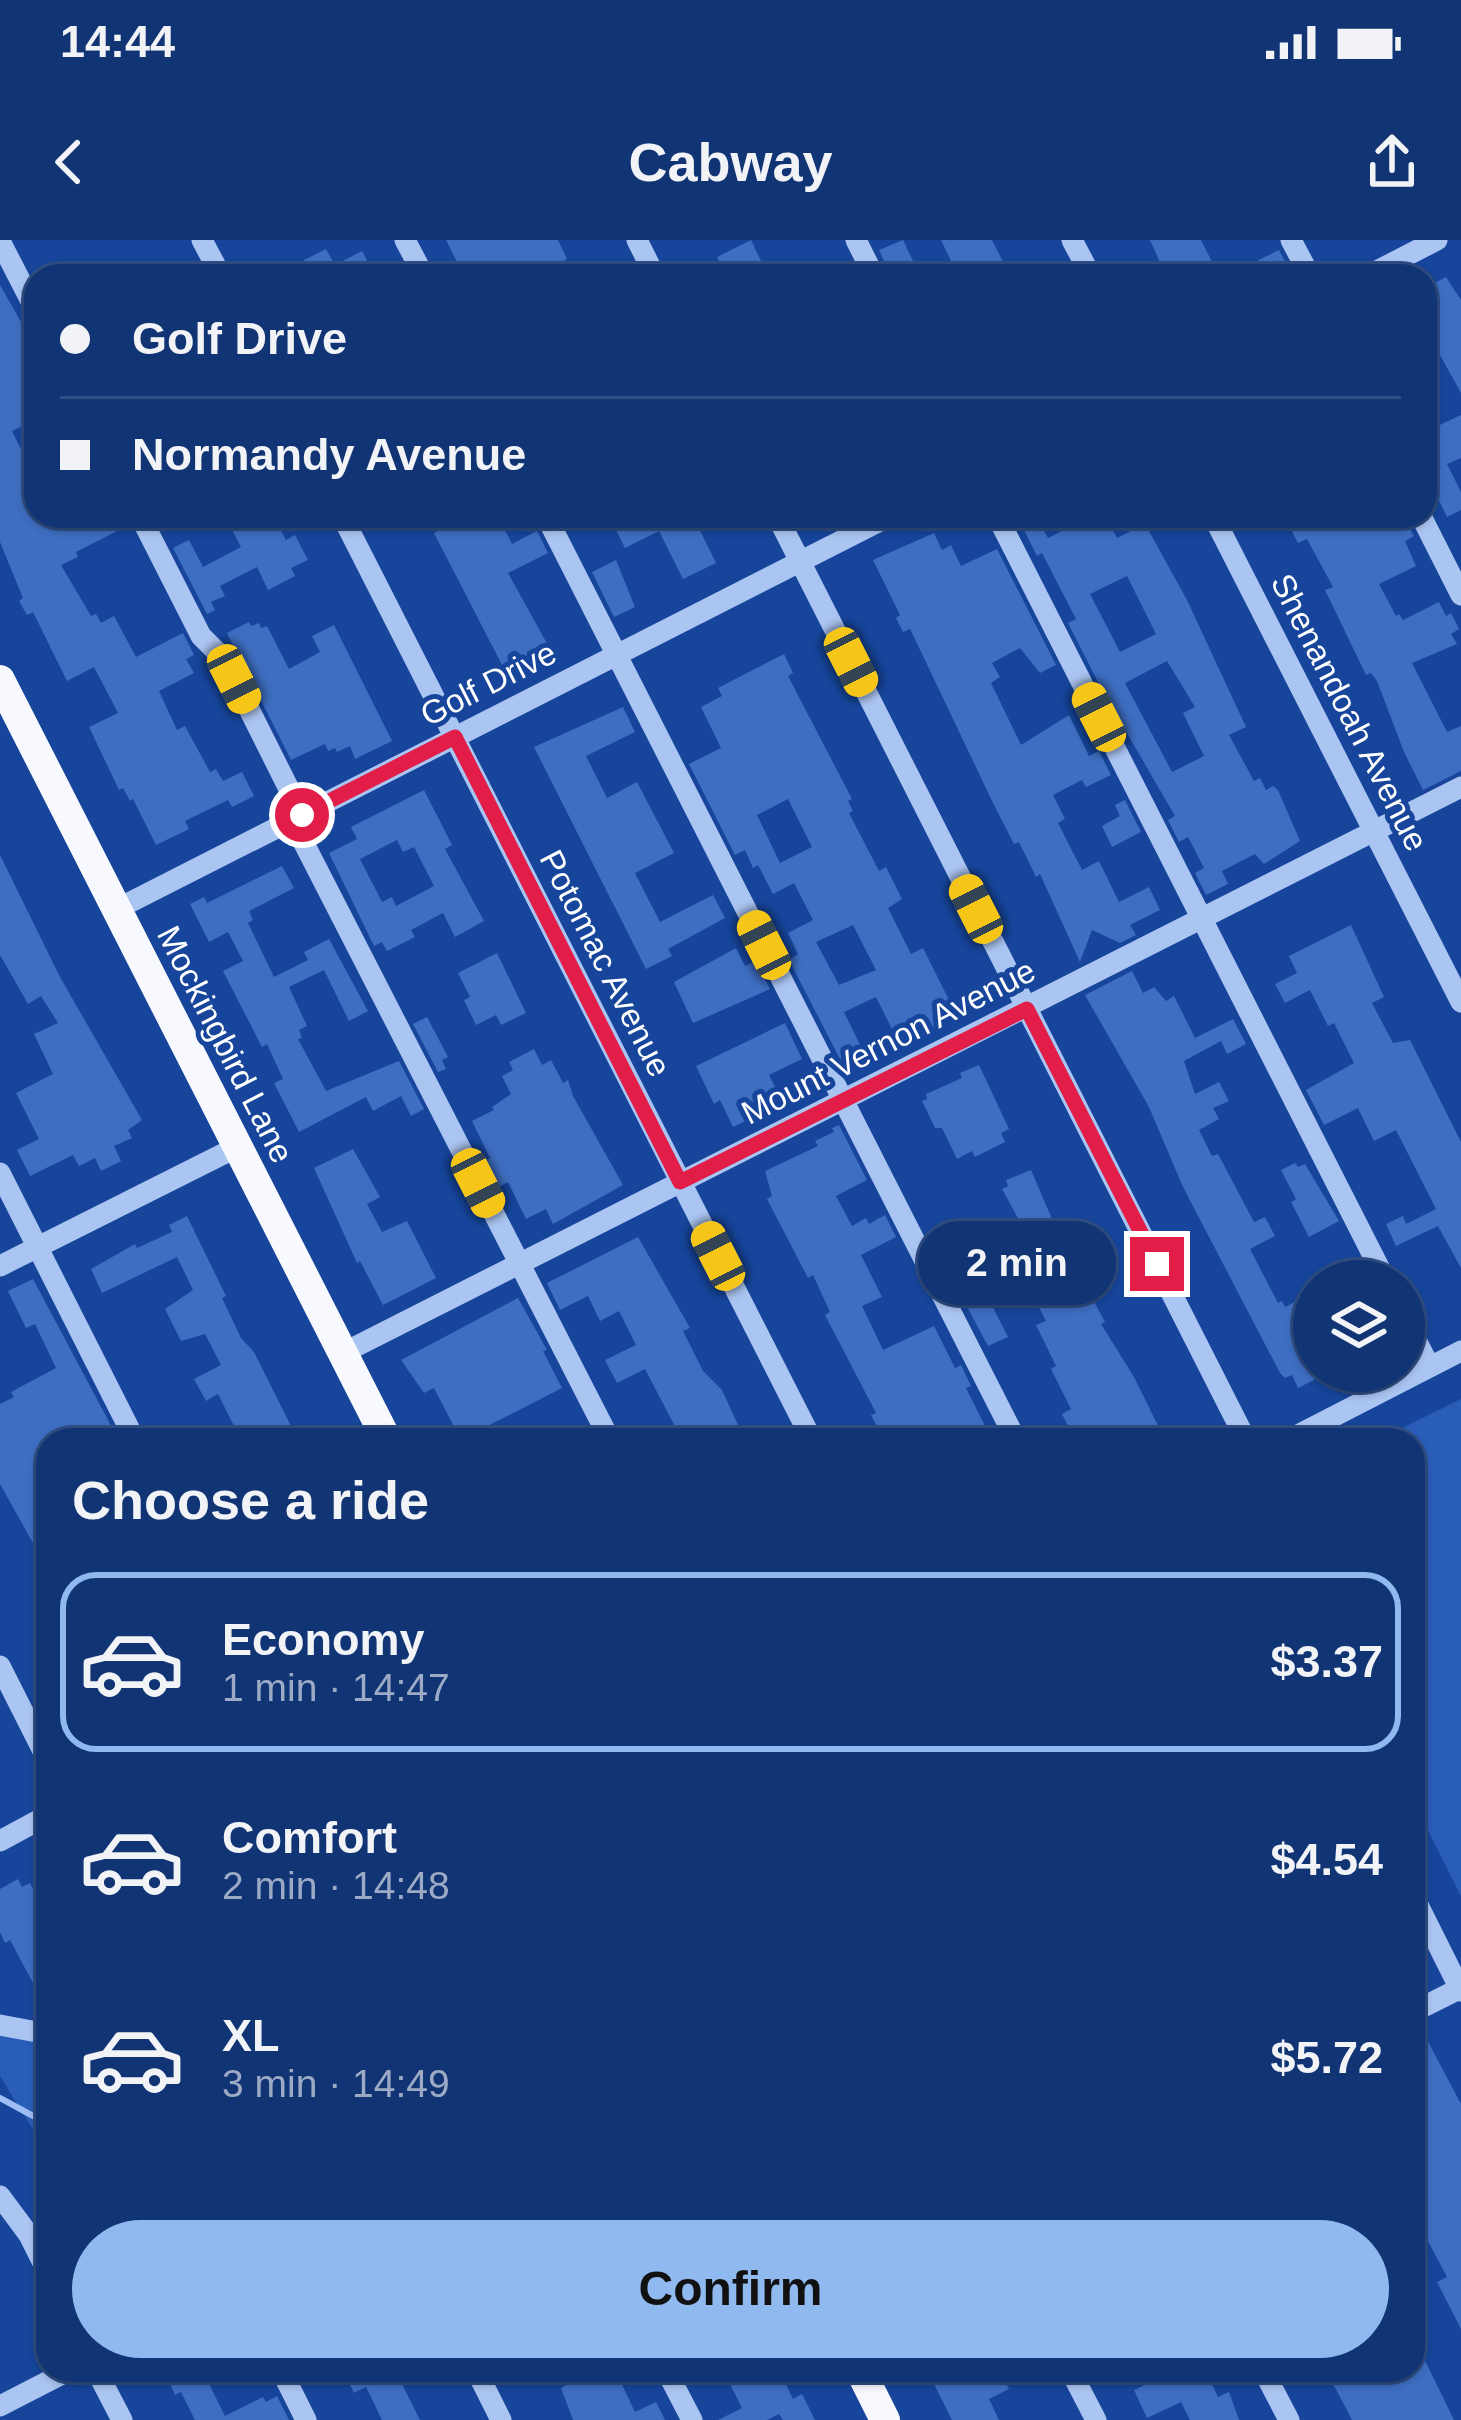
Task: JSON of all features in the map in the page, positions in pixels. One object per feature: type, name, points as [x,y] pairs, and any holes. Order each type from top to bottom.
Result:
[{"type":"main road","name":"Mockingbird Lane","points":[[2,688],[381,1428]]},
{"type":"main road","points":[[866,2382],[885,2420]]},
{"type":"street","points":[[1390,264],[1437,240]]},
{"type":"street","points":[[0,241],[24,288]]},
{"type":"street","points":[[146,528],[201,636],[222,657],[297,818],[604,1428]]},
{"type":"street","name":"Potomac Avenue","points":[[349,528],[806,1428]]},
{"type":"street","points":[[552,528],[1010,1428]]},
{"type":"street","points":[[783,528],[1240,1428]]},
{"type":"street","name":"Golf Drive","points":[[117,909],[867,528]]},
{"type":"street","points":[[1003,528],[1375,1260]]},
{"type":"street","name":"Shenandoah Avenue","points":[[1219,528],[1461,1002]]},
{"type":"street","points":[[1427,528],[1461,595]]},
{"type":"street","name":"Mount Vernon Avenue","points":[[343,1353],[1461,787]]},
{"type":"street","points":[[0,1266],[237,1147]]},
{"type":"street","points":[[0,1173],[129,1428]]},
{"type":"street","points":[[1311,1428],[1461,1351]]},
{"type":"street","points":[[1425,1357],[1430,1367]]},
{"type":"street","points":[[0,1666],[36,1737]]},
{"type":"street","points":[[0,1840],[36,1821]]},
{"type":"street","points":[[1425,1918],[1461,1989],[1425,2006]]},
{"type":"street","points":[[0,2025],[36,2032]]},
{"type":"street","points":[[0,2196],[36,2249]]},
{"type":"street","points":[[0,2406],[47,2382]]},
{"type":"street","points":[[102,2382],[122,2420]]},
{"type":"street","points":[[286,2382],[306,2420]]},
{"type":"street","points":[[482,2382],[501,2420]]},
{"type":"street","points":[[672,2382],[692,2420]]},
{"type":"street","points":[[1076,2382],[1096,2420]]},
{"type":"street","points":[[1269,2382],[1289,2420]]},
{"type":"shaded area","points":[[1461,1399],[1461,1896],[1425,1825],[1425,1428],[1402,1428]]},
{"type":"shaded area","points":[[0,2032],[36,2040],[36,2134],[0,2076]]},
{"type":"building","points":[[446,240],[558,240],[567,259],[563,264],[458,264]]},
{"type":"building","points":[[751,240],[762,264],[721,264],[717,257]]},
{"type":"building","points":[[903,240],[914,264],[885,264],[879,250]]},
{"type":"building","points":[[941,240],[992,240],[1004,264],[952,264]]},
{"type":"building","points":[[1150,240],[1201,240],[1213,264],[1161,264]]},
{"type":"building","points":[[326,249],[334,264],[306,264],[304,260]]},
{"type":"building","points":[[1279,250],[1287,264],[1250,264]]},
{"type":"building","points":[[362,251],[369,264],[337,264]]},
{"type":"building","points":[[1446,277],[1461,300],[1461,393],[1437,350],[1437,282]]},
{"type":"building","points":[[0,285],[24,327],[24,425],[12,431],[24,456],[24,528],[123,528],[61,565],[91,616],[96,614],[101,623],[114,616],[136,657],[183,633],[194,655],[186,659],[194,673],[159,691],[177,730],[185,726],[210,772],[216,769],[223,781],[242,772],[254,796],[232,807],[228,800],[185,821],[189,829],[156,845],[133,799],[123,788],[119,790],[89,727],[118,713],[94,667],[67,681],[33,612],[27,615],[19,601],[23,598],[0,542]]},
{"type":"building","points":[[1461,415],[1461,458],[1447,464],[1461,492],[1461,510],[1447,517],[1437,497],[1437,426]]},
{"type":"building","points":[[231,528],[280,528],[286,540],[295,535],[308,560],[291,568],[295,576],[268,590],[257,567],[220,586],[225,596],[211,602],[215,610],[207,614],[173,548],[189,540],[203,567],[241,547]]},
{"type":"building","points":[[444,528],[504,528],[512,544],[537,531],[548,553],[508,573],[549,647],[502,665],[434,533]]},
{"type":"building","points":[[615,528],[699,528],[716,563],[683,579],[659,531],[625,548]]},
{"type":"building","points":[[1023,528],[1043,528],[1048,538],[1068,528],[1112,528],[1117,538],[1147,528],[1187,600],[1246,727],[1229,735],[1254,781],[1260,778],[1266,790],[1273,786],[1278,790],[1300,841],[1264,864],[1255,854],[1222,871],[1228,884],[1206,895],[1195,873],[1204,868],[1188,837],[1179,842],[1168,820],[1175,816],[1068,623],[1076,619],[1042,553],[1037,556]],"holes":[[[1127,576],[1156,634],[1120,652],[1090,594]],[[1167,661],[1195,707],[1183,713],[1204,756],[1172,772],[1125,683]]]},
{"type":"building","points":[[1290,528],[1410,528],[1414,536],[1405,541],[1416,566],[1379,584],[1396,616],[1403,620],[1439,602],[1459,629],[1451,634],[1457,644],[1412,663],[1447,732],[1461,726],[1461,771],[1423,790],[1377,681],[1371,673],[1366,675],[1325,590],[1333,587],[1307,539],[1298,543]]},
{"type":"building","points":[[934,533],[942,550],[951,545],[961,566],[997,549],[1056,665],[1040,673],[1020,648],[992,663],[1000,677],[991,683],[1021,745],[1069,715],[1089,756],[1099,751],[1111,775],[1086,787],[1082,780],[1053,795],[1065,819],[1058,823],[1082,870],[1099,861],[1119,902],[1149,887],[1160,910],[1130,925],[1136,935],[1120,943],[1092,930],[1080,962],[1040,874],[1036,877],[1019,842],[1014,844],[993,803],[910,629],[903,632],[896,618],[900,615],[873,560]]},
{"type":"building","points":[[616,560],[635,607],[614,617],[592,572]]},
{"type":"building","points":[[249,622],[267,626],[289,669],[320,652],[312,636],[334,625],[392,741],[355,759],[350,746],[337,752],[335,748],[328,751],[325,744],[291,760],[227,633]]},
{"type":"building","points":[[784,654],[793,673],[788,676],[852,799],[849,813],[879,871],[886,867],[902,899],[888,908],[911,954],[923,948],[957,1016],[914,1035],[916,1040],[901,1047],[876,997],[844,1012],[866,1057],[844,1067],[789,960],[798,954],[788,933],[813,920],[794,883],[773,894],[745,850],[735,855],[689,764],[721,748],[701,707],[722,696],[718,688]],"holes":[[[788,799],[812,847],[780,863],[757,815]],[[853,925],[876,970],[839,985],[816,942]]]},
{"type":"building","points":[[623,707],[635,732],[586,756],[607,798],[637,782],[674,853],[635,873],[660,922],[713,895],[725,918],[668,949],[672,956],[646,969],[534,747]]},
{"type":"building","points":[[424,790],[452,845],[445,849],[484,921],[455,937],[443,913],[411,930],[415,937],[387,951],[382,942],[374,946],[329,853],[357,839],[351,827]],"holes":[[[397,840],[403,852],[414,847],[434,886],[396,906],[392,897],[382,902],[360,859]]]},
{"type":"building","points":[[1125,800],[1141,832],[1112,847],[1102,826],[1120,816],[1115,805]]},
{"type":"building","points":[[0,855],[60,977],[142,1120],[128,1130],[132,1138],[114,1146],[121,1161],[101,1171],[95,1158],[79,1166],[73,1155],[30,1176],[17,1150],[39,1139],[16,1093],[53,1074],[34,1034],[58,1023],[41,996],[28,1004],[0,955]]},
{"type":"building","points":[[282,866],[294,888],[249,911],[253,920],[248,923],[274,977],[308,960],[304,952],[329,939],[368,1011],[349,1021],[324,970],[289,987],[307,1026],[299,1030],[302,1038],[298,1039],[326,1091],[399,1061],[424,1109],[411,1116],[401,1096],[373,1111],[366,1097],[299,1132],[274,1083],[283,1079],[267,1044],[262,1047],[223,971],[243,961],[228,932],[209,942],[190,904],[204,897],[207,903]]},
{"type":"building","points":[[1351,925],[1384,997],[1372,1003],[1393,1043],[1410,1040],[1461,1142],[1461,1268],[1438,1226],[1396,1246],[1386,1224],[1403,1216],[1406,1224],[1436,1209],[1396,1130],[1374,1141],[1358,1108],[1324,1125],[1306,1090],[1354,1063],[1310,990],[1285,1003],[1275,984],[1297,973],[1289,956]]},
{"type":"building","points":[[736,948],[745,966],[755,961],[770,989],[693,1023],[674,982]]},
{"type":"building","points":[[497,953],[526,1013],[501,1025],[496,1015],[476,1025],[458,973]]},
{"type":"building","points":[[1132,971],[1143,993],[1154,987],[1166,1001],[1174,996],[1195,1038],[1233,1019],[1246,1044],[1227,1054],[1221,1041],[1184,1061],[1195,1094],[1219,1082],[1229,1101],[1213,1108],[1219,1119],[1199,1130],[1212,1156],[1218,1154],[1254,1222],[1265,1217],[1275,1236],[1250,1249],[1278,1303],[1282,1301],[1285,1307],[1293,1303],[1293,1377],[1280,1373],[1183,1187],[1149,1107],[1085,995]]},
{"type":"building","points":[[427,1017],[448,1057],[442,1060],[446,1069],[438,1072],[413,1024]]},
{"type":"building","points":[[785,1023],[802,1059],[769,1075],[783,1103],[733,1127],[720,1100],[714,1104],[696,1066]]},
{"type":"building","points":[[534,1049],[542,1065],[551,1060],[563,1083],[568,1080],[623,1185],[553,1224],[546,1209],[526,1219],[508,1182],[497,1188],[484,1161],[490,1158],[472,1121],[511,1094],[502,1076],[513,1070],[509,1062]]},
{"type":"building","points":[[979,1065],[1009,1129],[1001,1133],[1005,1142],[975,1157],[972,1151],[957,1159],[922,1101],[926,1094]]},
{"type":"building","points":[[839,1125],[867,1180],[836,1196],[852,1226],[885,1215],[896,1237],[861,1255],[882,1297],[862,1306],[883,1350],[934,1326],[955,1368],[961,1365],[971,1386],[966,1388],[986,1428],[878,1428],[871,1415],[876,1413],[825,1315],[830,1312],[813,1275],[808,1278],[767,1199],[772,1196],[765,1171],[818,1146],[815,1141],[834,1132],[832,1128]]},
{"type":"building","points":[[353,1149],[380,1197],[367,1204],[382,1232],[407,1221],[436,1278],[383,1305],[360,1261],[357,1263],[314,1168]]},
{"type":"building","points":[[1295,1163],[1298,1167],[1305,1164],[1339,1221],[1309,1237],[1281,1170]]},
{"type":"building","points":[[1031,1170],[1055,1226],[1061,1224],[1071,1246],[1066,1249],[1105,1322],[1101,1324],[1159,1428],[1069,1428],[1062,1414],[1071,1409],[1036,1325],[1046,1321],[1020,1270],[1011,1274],[998,1247],[1025,1231],[1002,1189],[1008,1186],[1006,1180]]},
{"type":"building","points":[[187,1216],[241,1338],[254,1352],[292,1428],[235,1428],[218,1394],[206,1401],[194,1379],[221,1365],[205,1334],[181,1341],[165,1309],[193,1290],[177,1257],[102,1293],[91,1269],[135,1244],[137,1248],[172,1232],[169,1225]]},
{"type":"building","points":[[951,1224],[1008,1337],[988,1346],[929,1236]]},
{"type":"building","points":[[638,1237],[690,1328],[683,1331],[703,1371],[722,1390],[739,1428],[676,1428],[645,1369],[617,1383],[605,1360],[636,1345],[619,1311],[600,1321],[588,1296],[560,1310],[547,1283]]},
{"type":"building","points":[[33,1279],[112,1428],[36,1428],[36,1548],[0,1484],[0,1404],[14,1397],[11,1392],[56,1368],[35,1324],[26,1328],[8,1291]]},
{"type":"building","points":[[518,1298],[562,1388],[484,1428],[455,1428],[434,1388],[424,1393],[401,1360]]},
{"type":"building","points":[[18,1879],[22,1887],[30,1883],[36,1894],[34,1985],[10,1940],[5,1943],[0,1932],[0,1889]]},
{"type":"building","points":[[1425,2036],[1461,2104],[1461,2329],[1437,2282],[1447,2277],[1425,2236]]},
{"type":"building","points":[[1425,2361],[1454,2420],[1352,2420],[1332,2382],[1425,2382]]},
{"type":"building","points":[[169,2382],[208,2382],[225,2416],[263,2397],[266,2402],[277,2396],[289,2420],[195,2420],[181,2392],[175,2395]]},
{"type":"building","points":[[348,2382],[401,2382],[420,2420],[382,2420],[366,2387],[354,2393]]},
{"type":"building","points":[[621,2382],[635,2412],[656,2402],[665,2420],[573,2420],[561,2388],[570,2383]]},
{"type":"building","points":[[729,2382],[785,2382],[793,2399],[802,2394],[815,2420],[783,2420],[779,2414],[767,2420],[718,2420],[742,2408]]},
{"type":"building","points":[[933,2382],[1005,2382],[1009,2389],[989,2399],[999,2420],[952,2420]]},
{"type":"building","points":[[1151,2382],[1211,2382],[1218,2397],[1229,2392],[1239,2420],[1190,2420],[1181,2402],[1147,2418],[1134,2390]]},
{"type":"waterway","points":[[0,2098],[36,2118]]},
{"type":"route","points":[[302,815],[455,737],[680,1182],[1027,1009],[1157,1264]]}]
